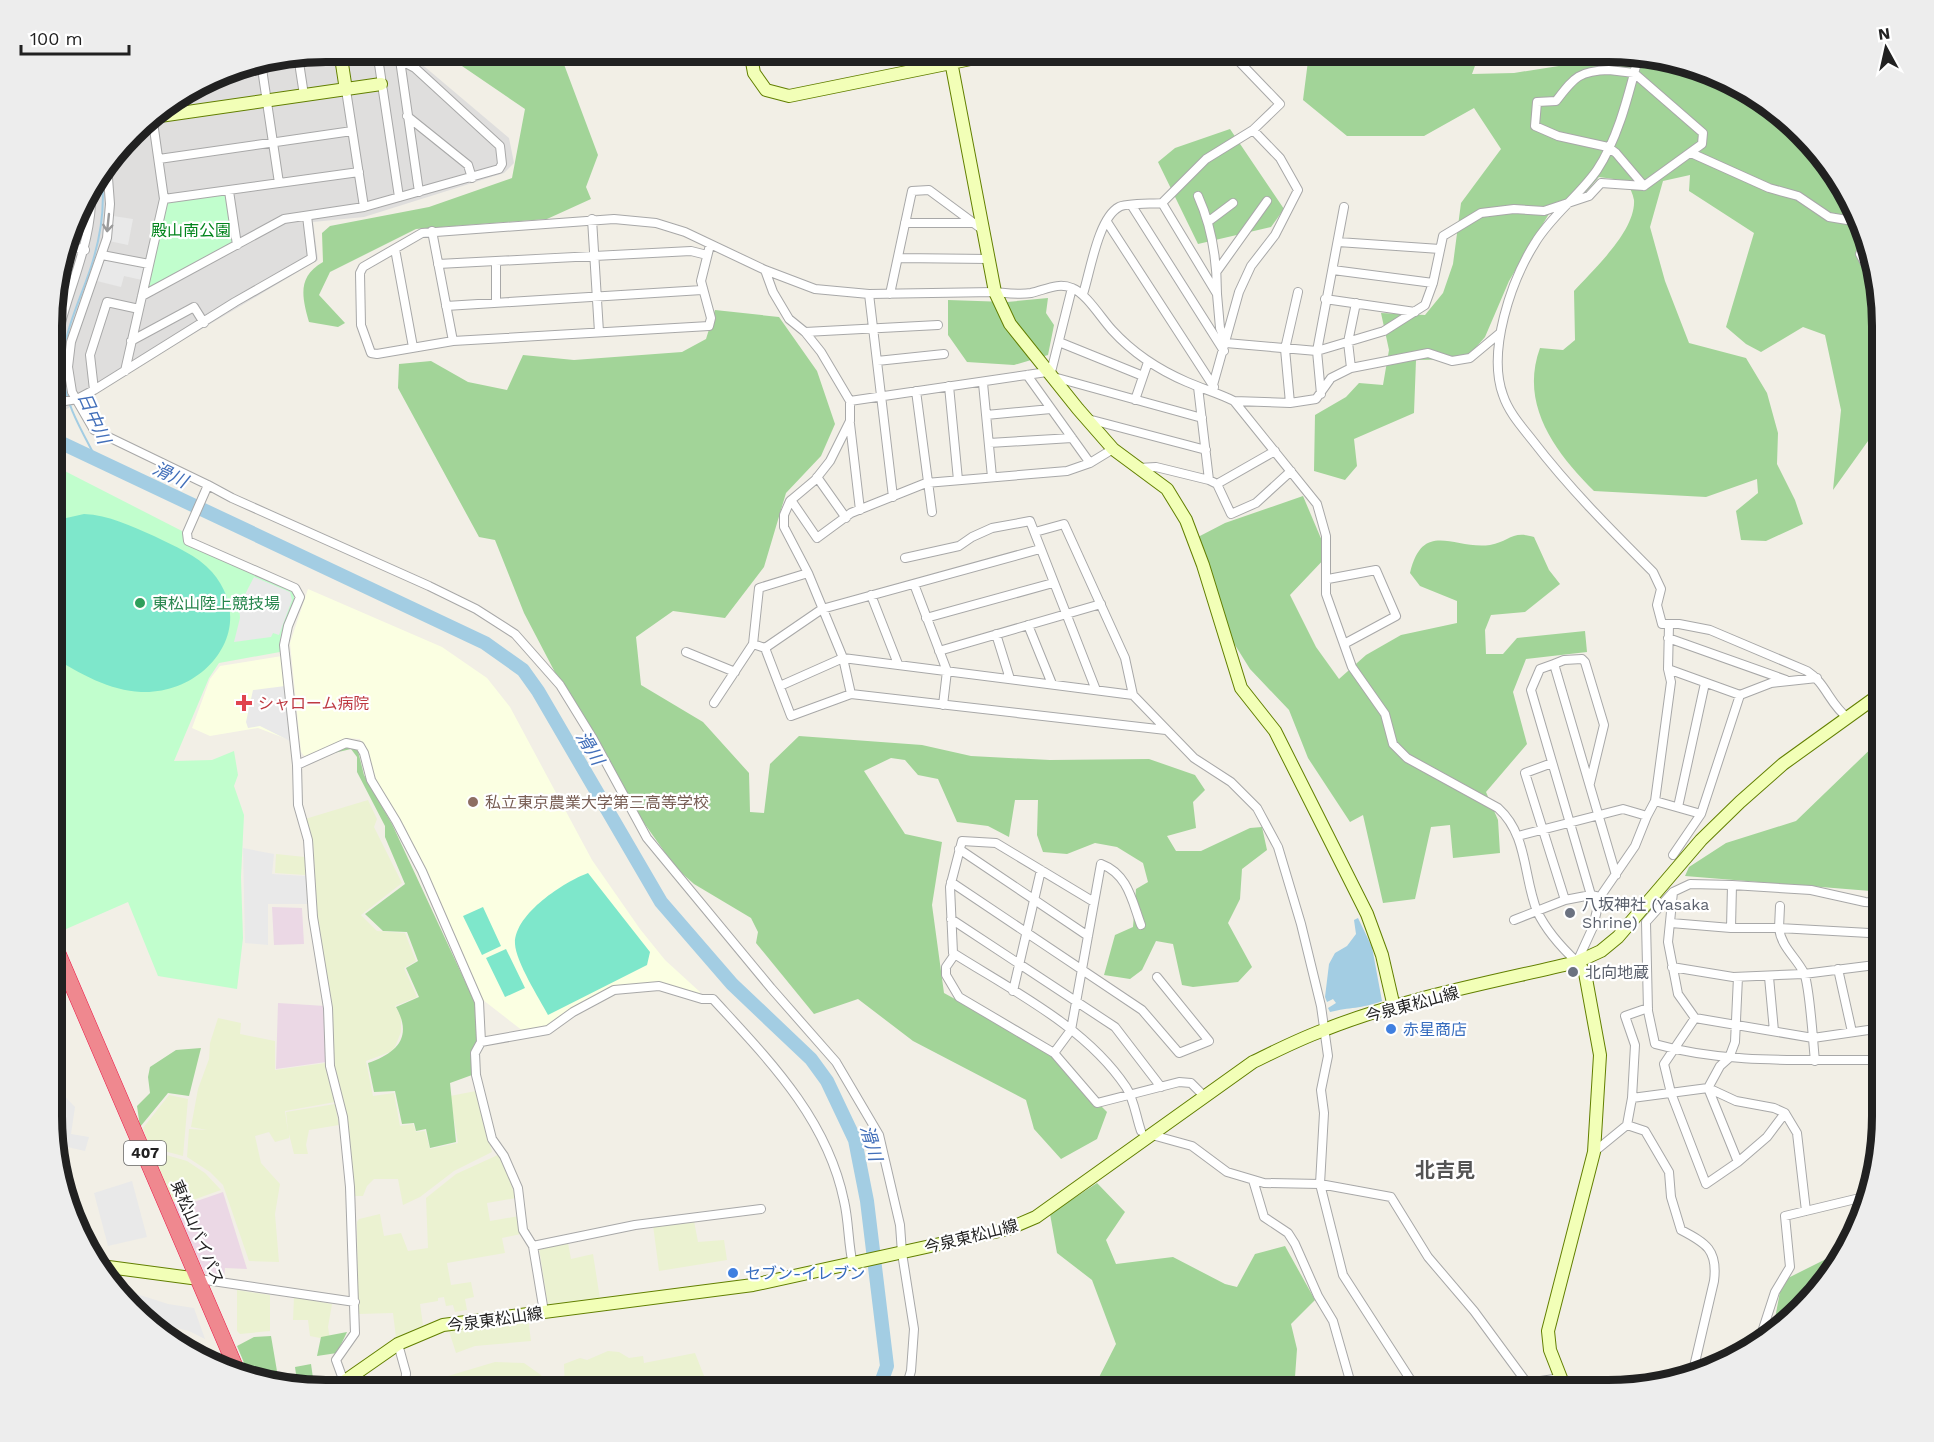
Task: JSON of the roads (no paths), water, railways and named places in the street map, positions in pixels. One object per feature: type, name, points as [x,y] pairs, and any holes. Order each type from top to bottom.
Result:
[{"type":"highway","name":"東松山バイパス","points":[[62,963],[226,1361]]},
{"type":"highway","name":"東松山バイパス","points":[[62,980],[234,1364]]},
{"type":"street","points":[[342,62],[364,207]]},
{"type":"street","points":[[378,62],[399,197]]},
{"type":"street","points":[[400,62],[419,192]]},
{"type":"street","points":[[142,296],[284,219],[364,207],[499,169],[502,164],[500,146],[407,62]]},
{"type":"street","points":[[752,62],[754,73],[766,90],[789,96],[961,62]]},
{"type":"street","points":[[1083,294],[1094,253],[1107,222],[1120,206],[1162,203],[1206,159],[1253,130],[1280,104],[1239,62]]},
{"type":"street","points":[[299,63],[304,95]]},
{"type":"street","points":[[1637,63],[1608,147],[1598,168],[1535,242],[1519,275],[1500,333],[1499,365],[1502,394],[1512,414],[1546,458],[1653,572],[1660,589],[1657,605],[1662,624],[1679,624],[1710,630],[1778,657],[1817,678],[1836,709],[1848,718]]},
{"type":"street","points":[[952,64],[979,227],[989,259],[995,292],[1010,324],[1049,374],[1113,449],[1167,489],[1186,520],[1203,565],[1241,688],[1275,730],[1367,914],[1382,955],[1394,1007]]},
{"type":"street","points":[[262,69],[279,183]]},
{"type":"street","points":[[1225,347],[1317,351],[1384,331],[1425,305],[1433,283],[1443,236],[1481,213],[1514,208],[1544,211],[1589,196],[1601,183],[1644,186],[1702,144],[1703,133],[1634,73],[1589,71],[1574,78],[1556,101],[1537,102],[1535,126],[1558,136],[1608,147],[1616,153],[1644,186]]},
{"type":"street","points":[[167,115],[381,84]]},
{"type":"street","points":[[408,116],[468,165],[472,177]]},
{"type":"street","points":[[125,371],[164,200],[152,126]]},
{"type":"street","points":[[1215,388],[1239,292],[1251,266],[1275,235],[1298,190],[1280,158],[1253,130]]},
{"type":"street","points":[[159,159],[352,131]]},
{"type":"street","points":[[1691,153],[1769,188],[1798,196],[1829,217],[1850,221]]},
{"type":"street","points":[[164,200],[358,172]]},
{"type":"street","points":[[108,176],[110,204],[102,255],[71,342],[68,367],[72,392],[94,430],[207,488],[466,604],[515,634],[529,650],[565,694],[653,845],[771,988],[836,1062],[879,1135],[900,1226],[899,1254],[914,1329],[913,1361],[908,1380]]},
{"type":"street","points":[[890,294],[912,191],[929,190],[979,227]]},
{"type":"street","points":[[229,191],[237,245]]},
{"type":"street","points":[[1198,196],[1209,221],[1217,271],[1220,328],[1225,347]]},
{"type":"street","points":[[1217,271],[1268,201]]},
{"type":"street","points":[[1162,203],[1217,294]]},
{"type":"street","points":[[1209,221],[1233,203]]},
{"type":"street","points":[[62,316],[85,250],[91,219],[91,205]]},
{"type":"street","points":[[1132,206],[1225,347]]},
{"type":"street","points":[[1321,394],[1317,351],[1344,207]]},
{"type":"street","points":[[62,402],[77,399],[94,390],[235,302],[312,258],[307,216]]},
{"type":"street","points":[[710,245],[701,281],[711,318],[709,326],[453,341],[377,354],[371,353],[361,325],[360,273],[363,267],[422,233],[592,219],[656,223],[685,232],[765,270],[815,289],[890,294],[1030,293],[1060,285],[1072,288],[1083,294],[1111,330],[1148,362],[1198,387],[1215,388]]},
{"type":"street","points":[[592,219],[599,332]]},
{"type":"street","points":[[1107,222],[1215,388],[1234,401],[1317,504],[1324,522],[1328,579],[1326,594],[1352,667],[1385,714],[1393,744],[1398,750],[1498,808],[1506,816],[1518,836],[1537,911],[1560,946],[1585,973],[1600,1055],[1594,1152],[1548,1330],[1550,1350],[1561,1378],[1547,1380]]},
{"type":"street","points":[[905,223],[979,227]]},
{"type":"street","points":[[432,231],[453,341]]},
{"type":"street","points":[[1338,242],[1440,249]]},
{"type":"street","points":[[73,247],[85,250]]},
{"type":"street","points":[[395,249],[413,347]]},
{"type":"street","points":[[1862,250],[1860,254],[1865,263]]},
{"type":"street","points":[[438,264],[691,251],[707,255]]},
{"type":"street","points":[[102,255],[149,264]]},
{"type":"street","points":[[898,258],[989,259]]},
{"type":"street","points":[[496,261],[496,303]]},
{"type":"street","points":[[765,270],[773,292],[789,319],[805,332],[821,352],[850,401],[850,421],[860,510]]},
{"type":"street","points":[[1333,270],[1433,283]]},
{"type":"street","points":[[1049,374],[1072,288]]},
{"type":"street","points":[[446,306],[702,290]]},
{"type":"street","points":[[1290,403],[1285,349],[1298,292]]},
{"type":"street","points":[[869,294],[893,497]]},
{"type":"street","points":[[1326,299],[1414,312]]},
{"type":"street","points":[[94,390],[90,355],[107,302],[139,309]]},
{"type":"street","points":[[1351,368],[1348,342],[1356,303]]},
{"type":"street","points":[[131,340],[194,308],[204,323]]},
{"type":"street","points":[[805,332],[938,325]]},
{"type":"street","points":[[1234,401],[1290,403],[1316,399],[1331,378],[1351,368],[1428,353],[1452,361],[1470,358],[1500,333]]},
{"type":"street","points":[[1059,342],[1143,376]]},
{"type":"street","points":[[877,361],[944,354]]},
{"type":"street","points":[[1135,400],[1148,362]]},
{"type":"street","points":[[850,401],[1027,375],[1049,374],[1202,418]]},
{"type":"street","points":[[1027,375],[1090,463]]},
{"type":"street","points":[[983,383],[993,477]]},
{"type":"street","points":[[949,386],[958,480]]},
{"type":"street","points":[[1198,387],[1206,450],[1213,482],[1231,514],[1256,503],[1292,471]]},
{"type":"street","points":[[915,391],[926,483],[932,512]]},
{"type":"street","points":[[986,415],[1051,409]]},
{"type":"street","points":[[1088,419],[1206,450]]},
{"type":"street","points":[[850,421],[830,461],[817,477],[791,500],[784,515],[784,527],[808,573],[843,658],[851,694]]},
{"type":"street","points":[[989,443],[1072,438]]},
{"type":"street","points":[[791,500],[817,538],[860,510],[926,483],[1067,471],[1090,463],[1113,449]]},
{"type":"street","points":[[1138,468],[1156,466],[1213,482],[1275,451]]},
{"type":"street","points":[[817,477],[846,518]]},
{"type":"street","points":[[207,488],[190,526],[187,538],[191,543],[298,591],[300,597],[288,626],[284,645],[297,765],[298,805],[308,840],[312,917],[328,1008],[330,1066],[342,1117],[349,1175],[355,1333],[336,1360],[343,1380]]},
{"type":"street","points":[[905,558],[959,546],[992,528],[1030,521],[1096,690]]},
{"type":"street","points":[[1035,532],[1064,524],[1125,658],[1133,695],[1194,758],[1231,782],[1257,808],[1278,847],[1301,924],[1325,1029],[1328,1056],[1321,1090],[1324,1113],[1320,1184],[1343,1275],[1411,1380]]},
{"type":"street","points":[[765,648],[822,609],[1040,549]]},
{"type":"street","points":[[1328,579],[1376,570],[1396,616],[1344,644]]},
{"type":"street","points":[[714,703],[753,644],[759,588],[808,573]]},
{"type":"street","points":[[927,618],[1053,583]]},
{"type":"street","points":[[914,584],[947,670],[943,705]]},
{"type":"street","points":[[871,596],[898,664]]},
{"type":"street","points":[[939,651],[1101,604]]},
{"type":"street","points":[[1028,624],[1052,684]]},
{"type":"street","points":[[1577,962],[1593,927],[1600,897],[1635,846],[1655,801],[1671,682],[1668,669],[1668,625]]},
{"type":"street","points":[[996,634],[1010,679]]},
{"type":"street","points":[[1668,638],[1790,681]]},
{"type":"street","points":[[753,644],[765,648]]},
{"type":"street","points":[[765,648],[791,716],[851,694],[1166,730]]},
{"type":"street","points":[[686,652],[735,672]]},
{"type":"street","points":[[780,686],[843,658],[1133,695]]},
{"type":"street","points":[[1590,783],[1604,725],[1585,662],[1582,659],[1564,660],[1540,669],[1531,690],[1591,895]]},
{"type":"street","points":[[1554,664],[1616,875]]},
{"type":"street","points":[[1668,669],[1740,695],[1771,683],[1817,678]]},
{"type":"street","points":[[1678,807],[1706,683]]},
{"type":"street","points":[[1673,855],[1701,814],[1740,695]]},
{"type":"street","name":"今泉東松山線","points":[[347,1380],[398,1344],[418,1333],[452,1323],[753,1285],[853,1265],[1008,1229],[1036,1217],[1146,1133],[1252,1062],[1325,1029],[1394,1007],[1577,962],[1601,951],[1640,921],[1701,840],[1740,802],[1783,764],[1873,699]]},
{"type":"street","points":[[297,765],[346,743],[353,743],[362,749],[374,787],[396,821],[422,871],[479,1002],[482,1042],[475,1053],[476,1075],[492,1139],[504,1156],[518,1188],[523,1230],[533,1246],[544,1312]]},
{"type":"street","points":[[1552,763],[1526,773],[1565,900]]},
{"type":"street","points":[[1655,801],[1701,814]]},
{"type":"street","points":[[1518,836],[1623,809],[1647,816]]},
{"type":"street","points":[[1094,902],[996,843],[962,841],[951,882],[951,919],[955,954],[946,967],[945,975],[959,997],[1054,1053],[1097,1103],[1179,1082],[1191,1083],[1204,1096]]},
{"type":"street","points":[[959,849],[1088,936]]},
{"type":"street","points":[[1054,1053],[1071,1030],[1101,864],[1118,874],[1127,885],[1141,925]]},
{"type":"street","points":[[1013,991],[1041,870]]},
{"type":"street","points":[[951,882],[1142,1010],[1179,1053],[1209,1041],[1157,976]]},
{"type":"street","points":[[1873,901],[1810,890],[1690,884],[1673,892],[1640,921],[1648,1008],[1655,1044],[1729,1058],[1873,1060]]},
{"type":"street","points":[[1731,928],[1732,885]]},
{"type":"street","points":[[1673,892],[1668,942],[1672,967],[1678,993],[1695,1018],[1813,1038],[1873,1029]]},
{"type":"street","points":[[1514,920],[1565,900],[1591,895],[1600,897]]},
{"type":"street","points":[[1780,906],[1779,928],[1786,949],[1804,974],[1815,1061]]},
{"type":"street","points":[[951,919],[1115,1027],[1161,1088]]},
{"type":"street","points":[[1671,922],[1731,928],[1869,933]]},
{"type":"street","points":[[955,954],[1071,1030],[1098,1054],[1128,1089],[1146,1133],[1192,1146],[1227,1172],[1264,1183],[1320,1184],[1391,1197],[1428,1257],[1474,1311],[1525,1380]]},
{"type":"street","points":[[1672,967],[1738,977],[1768,977],[1873,965]]},
{"type":"street","points":[[1838,969],[1852,1032]]},
{"type":"street","points":[[1708,1088],[1720,1066],[1729,1058],[1735,1042],[1738,977]]},
{"type":"street","points":[[1768,977],[1774,1031]]},
{"type":"street","points":[[482,1042],[548,1030],[573,1012],[614,990],[659,986],[702,999],[713,999],[780,1073],[813,1121],[832,1161],[844,1202],[853,1265]]},
{"type":"street","points":[[1594,1152],[1627,1125],[1632,1098],[1635,1045],[1625,1016],[1648,1008]]},
{"type":"street","points":[[1695,1018],[1664,1064],[1671,1093],[1706,1184],[1738,1162],[1767,1137],[1785,1113]]},
{"type":"street","points":[[1632,1098],[1708,1088],[1736,1101],[1774,1108],[1785,1113],[1797,1133],[1806,1211]]},
{"type":"street","points":[[1708,1088],[1738,1162]]},
{"type":"street","points":[[1627,1125],[1645,1131],[1669,1172],[1671,1197],[1681,1230],[1704,1242],[1713,1258],[1714,1281],[1694,1367]]},
{"type":"street","points":[[1253,1180],[1264,1216],[1288,1233],[1318,1296],[1333,1321],[1350,1380]]},
{"type":"street","points":[[1763,1330],[1775,1292],[1790,1267],[1785,1216],[1860,1198]]},
{"type":"street","points":[[533,1246],[635,1225],[760,1209]]},
{"type":"street","points":[[109,1267],[355,1302]]},
{"type":"street","points":[[398,1344],[406,1373],[406,1380]]},
{"type":"water","points":[[1358,918],[1372,947],[1382,1001],[1330,1012],[1328,1008],[1336,1003],[1333,999],[1327,1002],[1325,997],[1329,964],[1335,953],[1347,946],[1356,934],[1354,920]]},
{"type":"waterway","name":"日中川","points":[[99,464],[76,420],[68,398],[63,374],[63,360],[68,333],[91,267],[100,232],[103,208],[102,185]]},
{"type":"waterway","name":"滑川","points":[[62,443],[485,643],[523,670],[538,691],[661,902],[732,984],[811,1059],[827,1081],[855,1140],[867,1201],[887,1366],[882,1380]]},
{"type":"place","name":"東松山陸上競技場","points":[[140,603]]},
{"type":"place","name":"シャローム病院","points":[[244,703]]},
{"type":"place","name":"私立東京農業大学第三高等学校","points":[[473,802]]},
{"type":"place","name":"八坂神社 (Yasaka Shrine)","points":[[1570,913]]},
{"type":"place","name":"北向地蔵","points":[[1573,972]]},
{"type":"place","name":"赤星商店","points":[[1391,1029]]},
{"type":"place","name":"セブン-イレブン","points":[[733,1273]]},
{"type":"district","name":"北吉見","points":[[1445,1170]]},
{"type":"park label","name":"殿山南公園","points":[[191,230]]}]
